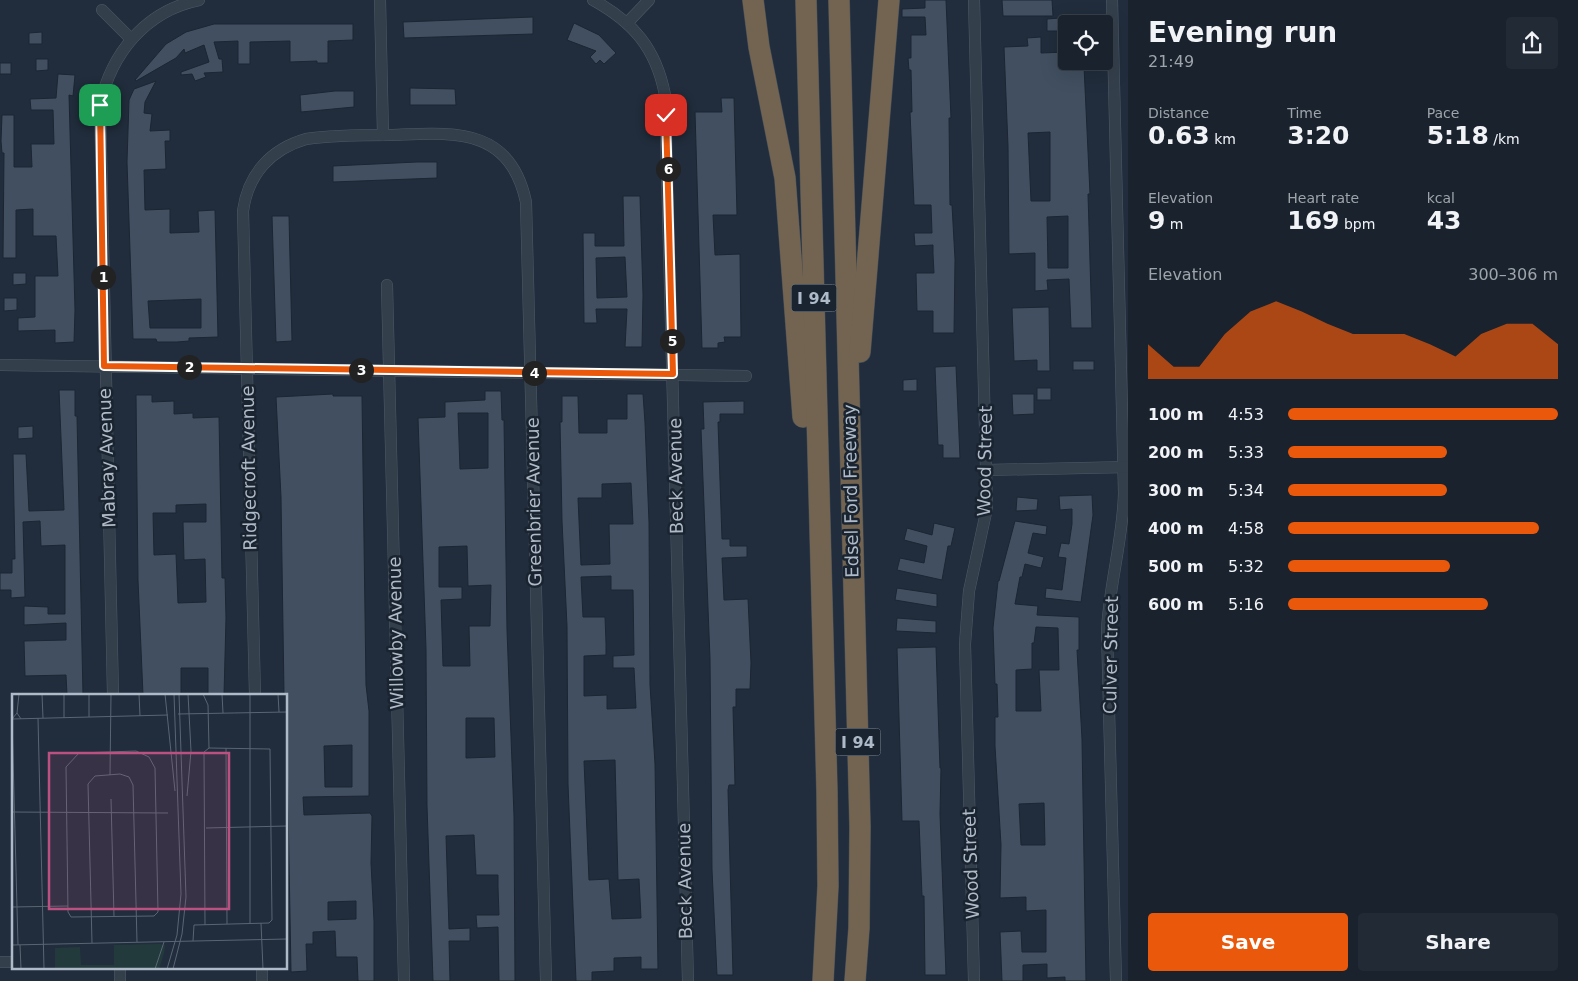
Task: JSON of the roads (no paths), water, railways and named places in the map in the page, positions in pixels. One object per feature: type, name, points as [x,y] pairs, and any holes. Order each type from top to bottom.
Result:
[{"type":"highway","points":[[753,0],[762,60],[785,178],[809,488],[822,597]]},
{"type":"highway","name":"Edsel Ford Freeway","points":[[806,0],[828,886],[823,981]]},
{"type":"highway","name":"Edsel Ford Freeway","points":[[838,0],[860,827],[859,928],[855,981]]},
{"type":"highway","points":[[852,502],[860,344],[889,0]]},
{"type":"street","name":"Mabray Avenue","points":[[113,694],[104,366],[100,105],[104,85],[112,66],[131,39],[149,22],[169,10],[199,0]]},
{"type":"street","points":[[380,0],[382,135]]},
{"type":"street","name":"Beck Avenue","points":[[593,0],[628,22],[638,34],[655,61],[665,95],[688,981]]},
{"type":"street","points":[[628,22],[649,0]]},
{"type":"street","name":"Wood Street","points":[[974,0],[987,470],[987,508],[969,591],[965,644],[974,981]]},
{"type":"street","name":"Culver Street","points":[[1112,0],[1126,467],[1124,520],[1110,595],[1107,632],[1116,981]]},
{"type":"street","points":[[102,10],[131,39]]},
{"type":"street","name":"Greenbrier Avenue","points":[[382,135],[443,133],[468,136],[500,152],[515,170],[522,184],[527,208],[546,981]]},
{"type":"street","name":"Ridgecroft Avenue","points":[[255,694],[243,211],[249,186],[265,162],[291,143],[318,137],[382,135]]},
{"type":"street","name":"Willowby Avenue","points":[[387,285],[404,981]]},
{"type":"street","points":[[0,365],[746,376]]},
{"type":"street","points":[[987,470],[1126,467]]},
{"type":"street","points":[[120,968],[120,981]]},
{"type":"street","points":[[262,968],[262,981]]}]
